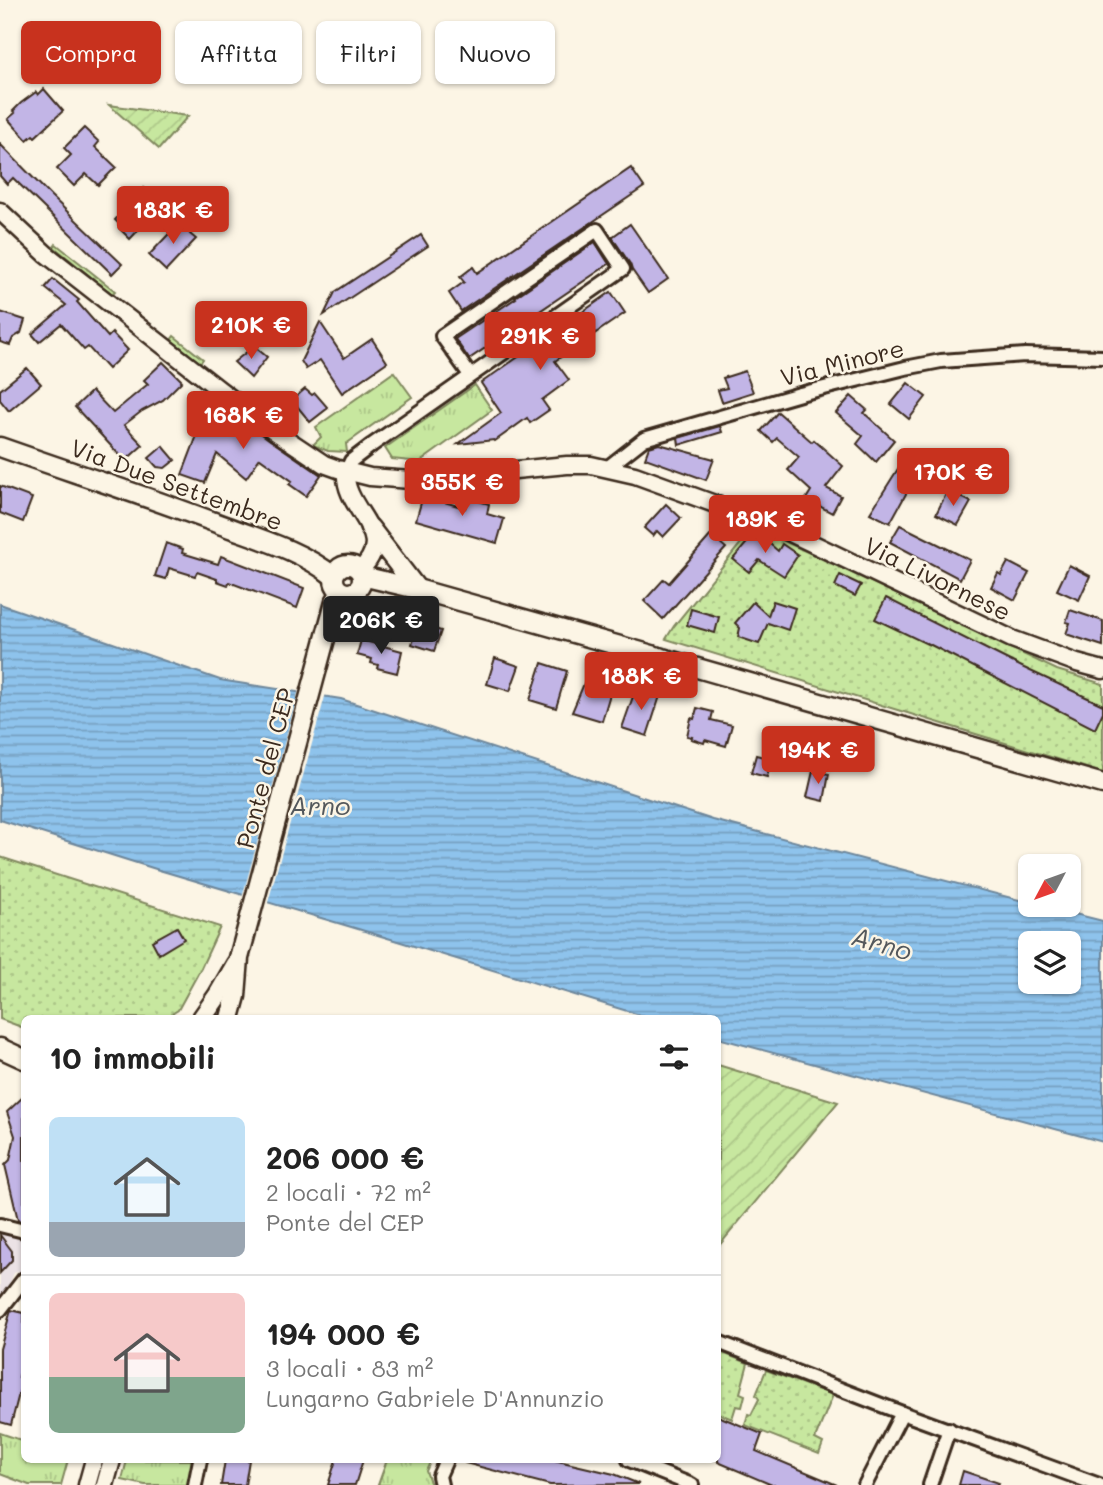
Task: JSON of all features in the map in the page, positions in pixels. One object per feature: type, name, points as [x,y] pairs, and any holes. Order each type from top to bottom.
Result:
[{"type":"main road","name":"Via Due Settembre","points":[[0,447],[279,546],[324,569],[337,584]]},
{"type":"main road","points":[[370,528],[417,589]]},
{"type":"main road","points":[[337,584],[350,594],[358,590],[362,581],[360,573],[1103,784]]},
{"type":"main road","name":"Ponte del CEP","points":[[231,1015],[236,996],[239,958],[323,649],[337,584]]},
{"type":"main road","name":"Ponte del CEP","points":[[204,1015],[239,958]]},
{"type":"main road","points":[[0,1048],[21,1058]]},
{"type":"street","name":"Via Livornese","points":[[0,211],[46,254],[237,403],[314,458],[346,472],[411,480],[579,464],[635,475],[778,527],[1012,639],[1103,670]]},
{"type":"street","points":[[360,573],[375,548],[370,528],[346,485],[346,472],[351,461],[623,269],[597,230],[442,337],[470,375]]},
{"type":"street","name":"Via Minore","points":[[607,468],[644,439],[800,394],[905,368],[941,361],[1025,355],[1103,357]]},
{"type":"street","points":[[0,1225],[21,1230]]},
{"type":"street","points":[[0,1310],[21,1283]]},
{"type":"street","points":[[721,1343],[1099,1485]]},
{"type":"street","points":[[865,1485],[902,1413]]},
{"type":"street","points":[[930,1485],[949,1429]]},
{"type":"street","points":[[87,1485],[93,1463]]},
{"type":"street","points":[[105,1485],[111,1463]]},
{"type":"street","points":[[195,1485],[199,1463]]},
{"type":"street","points":[[441,1485],[439,1476],[445,1463]]},
{"type":"street","points":[[637,1463],[692,1485]]},
{"type":"shaded area","points":[[0,1231],[21,1237],[21,1270],[14,1273],[0,1298]]},
{"type":"green space","points":[[109,105],[188,116],[159,149]]},
{"type":"green space","points":[[56,244],[115,291],[112,294],[54,247]]},
{"type":"green space","points":[[174,336],[203,359],[200,363],[171,340]]},
{"type":"green space","points":[[394,372],[412,397],[346,444],[347,452],[328,451],[313,445],[321,437],[316,427]]},
{"type":"green space","points":[[475,385],[492,410],[420,462],[392,459],[385,448]]},
{"type":"green space","points":[[754,527],[1057,670],[1103,684],[1103,773],[666,639]]},
{"type":"green space","points":[[0,857],[220,927],[178,1010],[170,1015],[21,1015],[21,1027],[0,1019]]},
{"type":"green space","points":[[721,1066],[838,1102],[721,1243]]},
{"type":"green space","points":[[721,1352],[748,1363],[740,1393],[745,1395],[742,1407],[736,1406],[732,1419],[721,1414]]},
{"type":"green space","points":[[766,1370],[833,1395],[815,1439],[823,1443],[819,1454],[745,1425],[748,1414],[751,1415],[759,1399],[756,1395]]},
{"type":"green space","points":[[0,1433],[21,1440],[21,1463],[67,1463],[61,1485],[29,1485],[0,1474]]},
{"type":"green space","points":[[126,1463],[193,1463],[189,1485],[145,1485],[122,1480]]},
{"type":"green space","points":[[386,1463],[430,1463],[426,1471],[431,1485],[378,1485]]},
{"type":"water","name":"Arno","points":[[0,604],[220,680],[341,699],[713,820],[1018,900],[1018,917],[1082,916],[1103,921],[1103,1142],[721,1039],[721,1015],[640,1015],[0,820]]},
{"type":"pier","points":[[299,689],[326,693],[267,906],[242,898]]},
{"type":"building","points":[[44,89],[63,111],[35,137],[33,135],[27,140],[8,119],[21,103]]},
{"type":"building","points":[[84,128],[99,142],[95,147],[116,167],[98,185],[86,174],[74,186],[57,169],[71,155],[64,148]]},
{"type":"building","points":[[0,144],[122,264],[112,274],[13,178],[7,184],[0,176]]},
{"type":"building","points":[[631,168],[644,187],[461,311],[449,293],[464,282],[460,277],[473,267],[477,273]]},
{"type":"building","points":[[144,188],[162,205],[130,239],[115,220]]},
{"type":"building","points":[[181,221],[196,239],[166,271],[149,255]]},
{"type":"building","points":[[630,224],[668,279],[648,293],[612,237]]},
{"type":"building","points":[[421,235],[428,246],[324,315],[335,292]]},
{"type":"building","points":[[595,242],[609,264],[469,359],[455,339]]},
{"type":"building","points":[[53,279],[79,300],[77,302],[108,337],[112,333],[128,350],[108,369],[88,347],[84,350],[61,324],[39,342],[32,334],[66,305],[45,288]]},
{"type":"building","points":[[611,292],[625,313],[555,361],[569,380],[542,400],[549,410],[530,423],[527,418],[495,441],[458,444],[501,413],[481,383]]},
{"type":"building","points":[[0,312],[25,320],[21,333],[13,338],[10,345],[0,342]]},
{"type":"building","points":[[299,312],[305,322],[276,341],[270,331]]},
{"type":"building","points":[[320,322],[344,358],[372,339],[387,362],[342,393],[320,360],[306,369],[301,361]]},
{"type":"building","points":[[254,346],[267,357],[251,378],[234,362]]},
{"type":"building","points":[[163,362],[182,381],[163,400],[124,425],[143,445],[125,461],[75,407],[92,391],[113,413],[148,384],[144,380]]},
{"type":"building","points":[[27,368],[41,384],[9,411],[0,400],[0,390]]},
{"type":"building","points":[[745,371],[753,392],[722,402],[718,390],[727,388],[723,378]]},
{"type":"building","points":[[908,383],[926,397],[909,419],[891,404]]},
{"type":"building","points":[[305,389],[312,395],[315,393],[328,408],[310,422],[292,400]]},
{"type":"building","points":[[851,396],[867,410],[864,413],[894,440],[876,462],[857,444],[863,436],[836,413]]},
{"type":"building","points":[[220,403],[321,475],[306,496],[289,484],[292,481],[260,458],[246,478],[217,454],[205,483],[182,475],[201,425]]},
{"type":"building","points":[[778,412],[843,466],[826,488],[841,496],[832,513],[806,499],[811,491],[788,470],[799,457],[777,438],[773,442],[761,431]]},
{"type":"building","points":[[720,426],[722,432],[679,445],[678,438]]},
{"type":"building","points":[[659,444],[714,459],[706,480],[645,458],[649,447]]},
{"type":"building","points":[[163,446],[175,460],[165,468],[157,467],[149,458]]},
{"type":"building","points":[[901,464],[918,472],[890,523],[870,513]]},
{"type":"building","points":[[0,486],[32,498],[23,522],[0,513]]},
{"type":"building","points":[[948,490],[971,502],[958,525],[936,514]]},
{"type":"building","points":[[423,496],[465,508],[468,498],[489,504],[487,514],[504,519],[497,543],[416,520]]},
{"type":"building","points":[[666,504],[681,518],[663,537],[657,531],[653,536],[644,528]]},
{"type":"building","points":[[900,525],[970,560],[960,579],[890,542]]},
{"type":"building","points":[[756,532],[778,551],[782,544],[798,555],[784,576],[759,560],[749,572],[733,559]]},
{"type":"building","points":[[711,535],[726,548],[663,619],[644,601],[664,579],[669,583]]},
{"type":"building","points":[[166,543],[183,549],[182,553],[218,564],[221,556],[304,588],[297,608],[197,572],[195,576],[169,568],[166,579],[155,576]]},
{"type":"building","points":[[1008,562],[1029,573],[1015,600],[991,587]]},
{"type":"building","points":[[1069,565],[1090,576],[1079,600],[1057,590]]},
{"type":"building","points":[[840,575],[861,585],[855,596],[835,586]]},
{"type":"building","points":[[886,598],[1103,705],[1103,712],[1095,729],[875,619]]},
{"type":"building","points":[[773,601],[795,608],[788,630],[768,623],[759,644],[738,637],[740,628],[735,623],[753,602],[768,616]]},
{"type":"building","points":[[691,609],[719,617],[715,633],[687,625]]},
{"type":"building","points":[[1070,610],[1103,621],[1103,646],[1066,634],[1070,623],[1066,622]]},
{"type":"building","points":[[418,624],[441,631],[434,651],[412,644]]},
{"type":"building","points":[[361,640],[402,651],[397,673],[377,668],[378,665],[371,663],[372,659],[357,655]]},
{"type":"building","points":[[495,658],[519,666],[510,691],[487,684]]},
{"type":"building","points":[[542,663],[567,671],[556,708],[530,700]]},
{"type":"building","points":[[588,674],[612,682],[602,721],[572,712]]},
{"type":"building","points":[[636,688],[660,696],[647,736],[622,728]]},
{"type":"building","points":[[697,708],[713,712],[711,720],[732,725],[726,746],[705,740],[704,743],[687,736],[691,718],[694,719]]},
{"type":"building","points":[[756,755],[772,759],[767,777],[751,773]]},
{"type":"building","points":[[813,771],[829,774],[824,801],[807,797]]},
{"type":"building","points":[[177,927],[184,939],[159,954],[152,941]]},
{"type":"building","points":[[21,1099],[21,1221],[18,1220],[5,1165],[10,1160],[15,1136],[7,1112]]},
{"type":"building","points":[[0,1235],[12,1251],[12,1260],[0,1273]]},
{"type":"building","points":[[11,1310],[21,1312],[21,1386],[11,1425],[0,1422],[0,1349]]},
{"type":"building","points":[[721,1417],[762,1434],[756,1451],[837,1485],[772,1485],[720,1463]]},
{"type":"building","points":[[225,1463],[249,1463],[245,1485],[221,1485]]},
{"type":"building","points":[[335,1463],[362,1463],[355,1485],[328,1485]]},
{"type":"building","points":[[465,1463],[567,1463],[614,1474],[639,1484],[550,1485]]},
{"type":"building","points":[[963,1471],[999,1483],[959,1485]]}]
